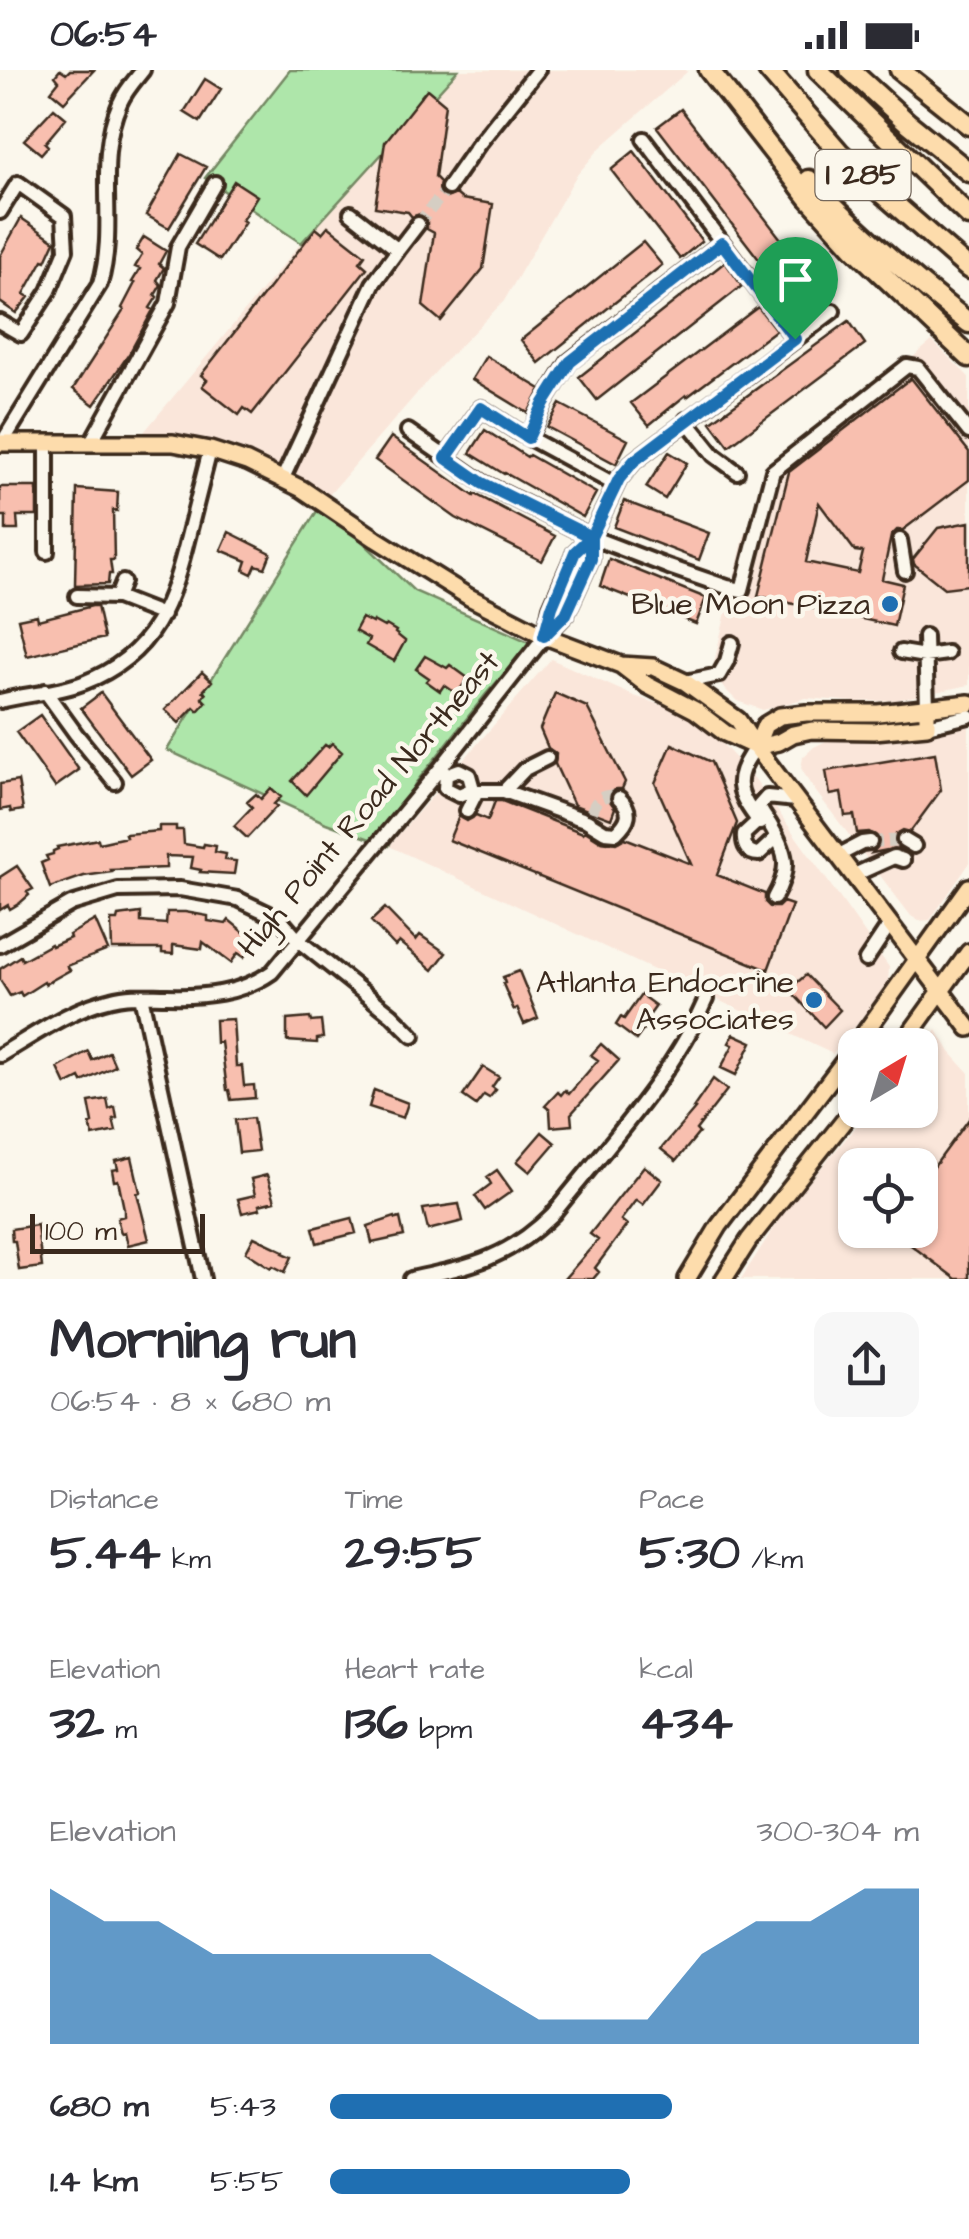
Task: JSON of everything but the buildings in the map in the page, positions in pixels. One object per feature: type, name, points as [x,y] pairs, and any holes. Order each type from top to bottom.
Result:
[{"type":"highway","points":[[713,70],[836,209],[969,323]]},
{"type":"highway","points":[[713,70],[809,198],[854,248],[969,357]]},
{"type":"highway","name":"I 285","points":[[768,70],[839,152],[969,269]]},
{"type":"highway","name":"I 285","points":[[818,70],[969,216]]},
{"type":"highway","points":[[850,70],[969,172]]},
{"type":"highway","points":[[900,70],[969,125]]},
{"type":"main road","points":[[1,443],[174,443],[247,462],[283,478],[443,582],[544,636],[621,665],[726,733],[756,747]]},
{"type":"main road","points":[[621,665],[653,667],[685,682],[738,720],[969,1028]]},
{"type":"main road","points":[[756,747],[765,725],[780,716],[806,712],[927,717],[969,703]]},
{"type":"main road","points":[[869,1028],[969,887]]},
{"type":"main road","points":[[915,1028],[969,952]]},
{"type":"main road","points":[[686,1279],[718,1226],[838,1069]]},
{"type":"main road","points":[[724,1279],[760,1226],[839,1128]]},
{"type":"street","points":[[1,443],[100,284],[105,258],[106,151],[120,102],[142,70]]},
{"type":"street","points":[[448,188],[538,70]]},
{"type":"street","points":[[644,139],[795,339]]},
{"type":"street","points":[[0,212],[18,183],[64,216],[66,250],[49,291],[22,334],[0,322]]},
{"type":"street","points":[[92,442],[168,303],[178,247],[215,183]]},
{"type":"street","points":[[351,213],[398,250]]},
{"type":"street","points":[[283,478],[373,284],[418,224]]},
{"type":"street","points":[[528,438],[570,362],[722,243]]},
{"type":"street","points":[[544,636],[575,552],[591,537],[616,485],[634,461],[833,311]]},
{"type":"street","points":[[408,432],[482,483],[591,537],[742,590],[773,471],[907,366],[918,368],[969,432]]},
{"type":"street","points":[[446,458],[481,408],[616,485]]},
{"type":"street","points":[[686,420],[714,456],[737,472]]},
{"type":"street","points":[[46,442],[47,552]]},
{"type":"street","points":[[0,701],[83,683],[109,670],[144,642],[163,615],[178,578],[210,450]]},
{"type":"street","name":"High Point Road Northeast","points":[[0,1054],[80,1010],[110,999],[196,996],[243,988],[272,972],[443,772],[544,636],[566,614],[591,559],[591,537]]},
{"type":"street","points":[[900,540],[905,571]]},
{"type":"street","points":[[570,564],[586,570]]},
{"type":"street","points":[[117,597],[123,582]]},
{"type":"street","points":[[77,596],[117,597],[163,615]]},
{"type":"street","points":[[925,636],[927,717],[969,716]]},
{"type":"street","points":[[685,682],[719,675],[732,642]]},
{"type":"street","points":[[901,652],[947,654]]},
{"type":"street","points":[[46,691],[115,782]]},
{"type":"street","points":[[756,747],[744,762],[738,784],[744,804],[776,838]]},
{"type":"street","points":[[504,791],[525,769],[547,758]]},
{"type":"street","points":[[443,772],[445,788],[459,794],[504,791],[588,819],[605,832],[616,833],[625,824],[629,814],[619,798]]},
{"type":"street","points":[[467,812],[475,790]]},
{"type":"street","points":[[774,898],[786,874],[785,854],[760,812],[760,803],[771,796],[796,800]]},
{"type":"street","points":[[758,821],[744,834],[744,842],[753,854],[759,854],[776,838]]},
{"type":"street","points":[[838,855],[870,842]]},
{"type":"street","points":[[854,875],[894,856],[903,860]]},
{"type":"street","points":[[0,945],[71,904],[118,890],[180,889],[238,898],[280,919],[299,941],[392,1015],[412,1036]]},
{"type":"street","points":[[866,960],[890,924]]},
{"type":"street","points":[[141,996],[203,1279]]},
{"type":"street","points":[[412,1279],[494,1257],[537,1230],[672,1063],[692,1032],[706,999]]},
{"type":"shaded area","points":[[458,70],[687,72],[601,147],[576,176],[504,301],[445,361],[322,503],[274,465],[144,432],[301,243]]},
{"type":"shaded area","points":[[932,341],[969,377],[969,685],[896,700],[806,698],[763,710],[737,701],[711,675],[744,537],[780,468]]},
{"type":"shaded area","points":[[551,659],[634,696],[685,713],[716,737],[755,779],[889,967],[888,985],[854,1028],[838,1028],[838,1048],[833,1054],[389,846]]},
{"type":"shaded area","points":[[969,722],[969,864],[930,920],[919,921],[911,916],[810,784],[801,768],[803,757],[826,741],[910,739]]},
{"type":"shaded area","points":[[938,1032],[969,1073],[969,1279],[741,1279],[784,1212],[855,1128],[938,1128]]},
{"type":"green space","points":[[290,70],[458,70],[301,243],[205,178]]},
{"type":"green space","points":[[322,503],[414,591],[529,642],[415,784],[389,846],[326,823],[167,750]]},
{"type":"tunnel","points":[[418,224],[448,188]]},
{"type":"tunnel","points":[[592,812],[602,798],[619,798]]},
{"type":"tunnel","points":[[870,842],[904,840]]},
{"type":"place","name":"Blue Moon Pizza","points":[[890,604]]},
{"type":"place","name":"Atlanta Endocrine Associates","points":[[814,1000]]},
{"type":"route","points":[[795,339],[634,461],[619,479],[591,537],[575,552],[544,636],[566,614],[591,559],[591,537],[482,483],[446,458],[481,408],[528,438],[570,362],[722,243],[795,339]]}]
